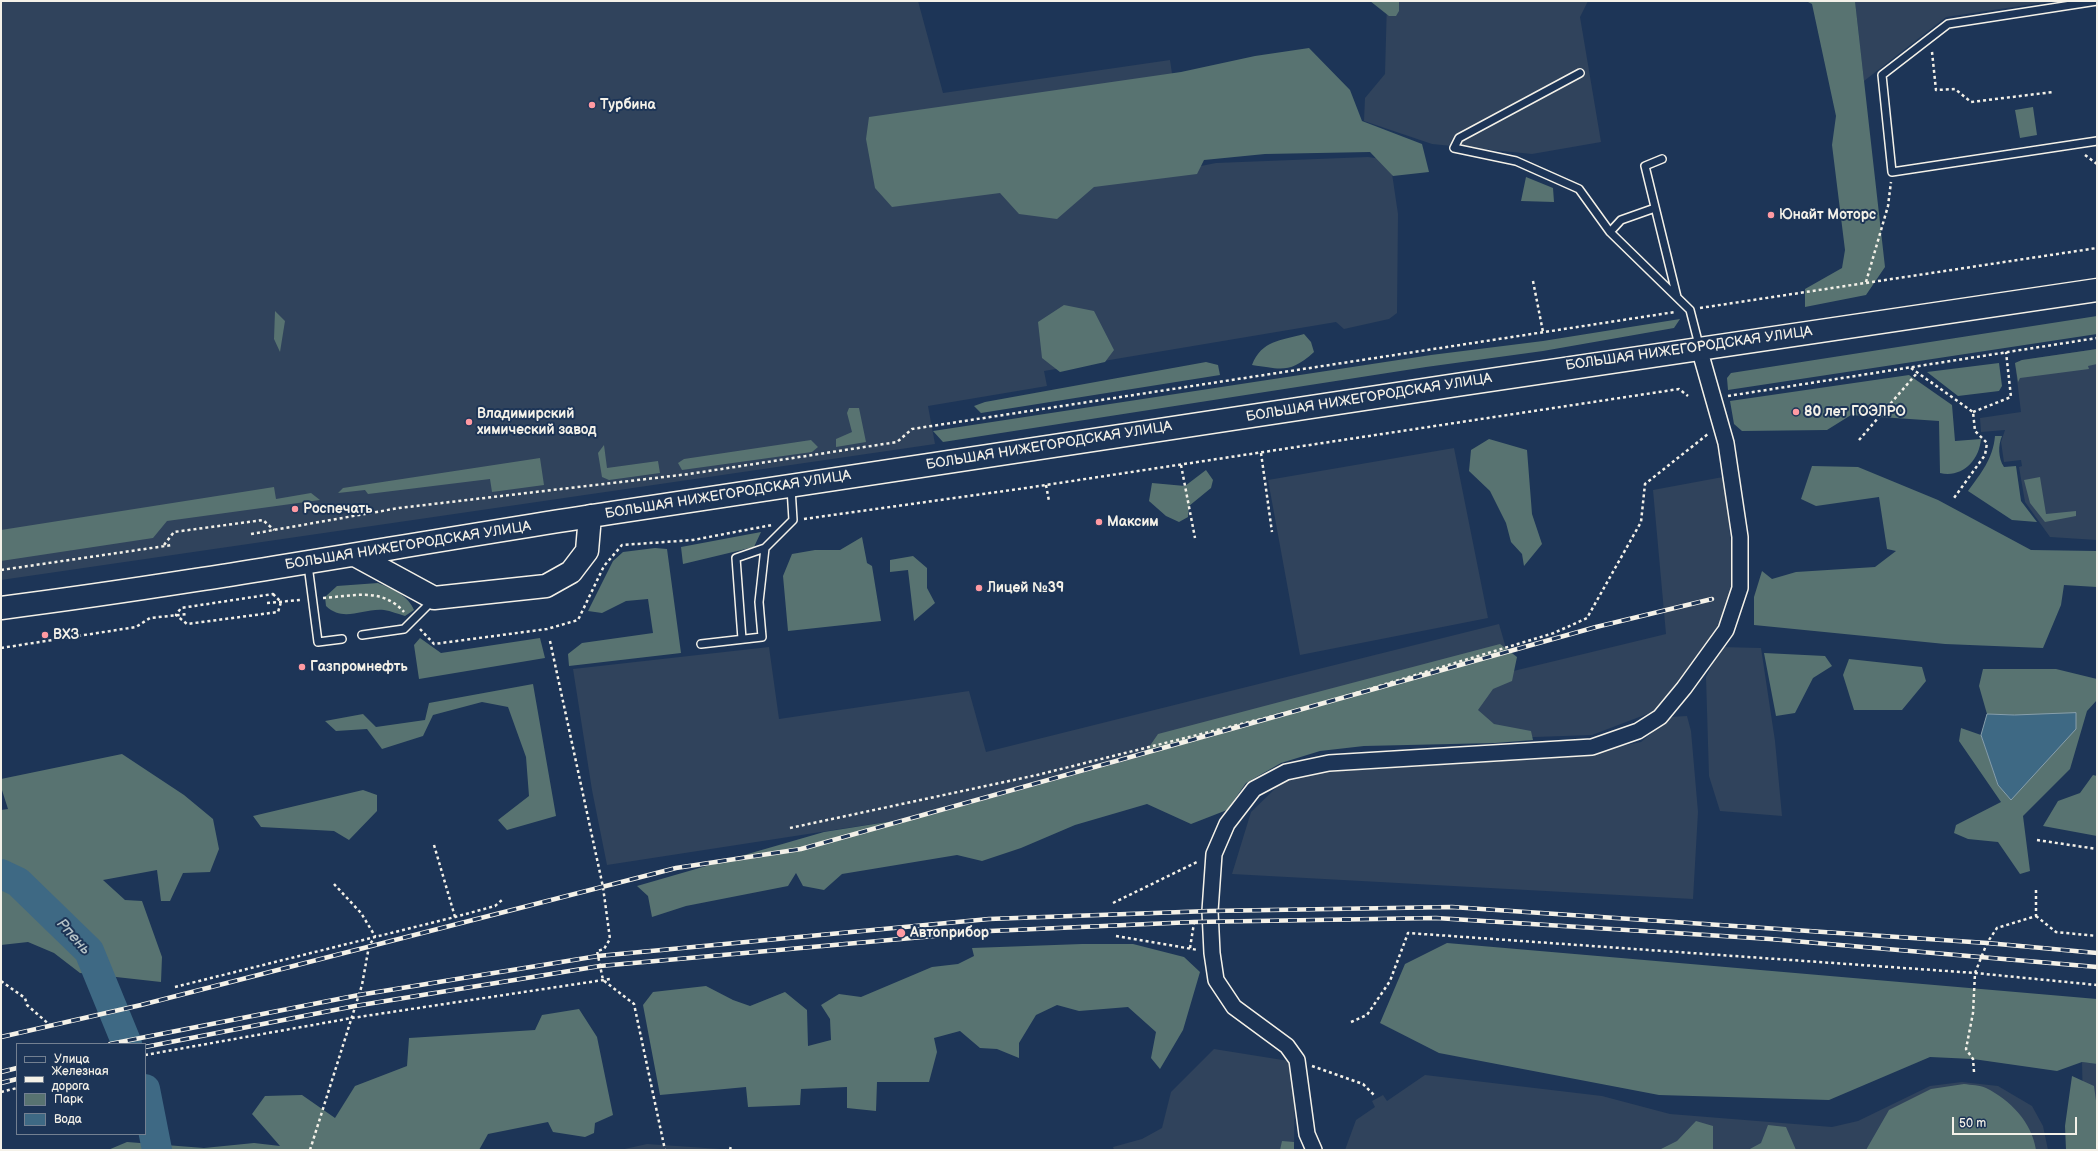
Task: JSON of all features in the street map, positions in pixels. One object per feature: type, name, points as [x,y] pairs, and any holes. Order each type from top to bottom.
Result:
[{"type":"main road","name":"БОЛЬШАЯ НИЖЕГОРОДСКАЯ УЛИЦА","points":[[1,608],[307,563],[590,516],[1699,348],[2097,290]]},
{"type":"main road","points":[[355,555],[434,598],[546,586],[571,572],[587,551],[590,516]]},
{"type":"street","points":[[1314,1150],[1307,1134],[1297,1060],[1286,1046],[1234,1007],[1216,980],[1212,953],[1210,911],[1214,854],[1227,824],[1254,789],[1286,772],[1329,763],[1592,747],[1638,731],[1660,717],[1684,688],[1726,630],[1740,588],[1740,537],[1726,443],[1699,348]]},
{"type":"lane","points":[[2097,1],[1948,24],[1882,76],[1892,172],[2097,141]]},
{"type":"lane","points":[[1580,73],[1459,138],[1454,148],[1516,161],[1579,189],[1610,232],[1690,310],[1699,348]]},
{"type":"lane","points":[[1662,159],[1645,166],[1677,298]]},
{"type":"lane","points":[[1610,232],[1621,220],[1655,208]]},
{"type":"lane","points":[[742,639],[736,558],[765,548],[793,520],[790,486]]},
{"type":"lane","points":[[701,644],[762,637],[759,602],[765,548]]},
{"type":"lane","points":[[307,563],[318,642],[342,639]]},
{"type":"lane","points":[[362,635],[404,629],[434,598]]},
{"type":"path","points":[[1931,38],[1936,90],[1955,89],[1971,102],[2053,92]]},
{"type":"path","points":[[1866,282],[1888,206],[1892,172]]},
{"type":"path","points":[[251,534],[399,508],[689,474],[898,442],[912,428],[2097,248]]},
{"type":"path","points":[[1532,281],[1543,332]]},
{"type":"path","points":[[1726,396],[2097,338]]},
{"type":"path","points":[[1973,412],[2011,397],[2006,352]]},
{"type":"path","points":[[1910,368],[1973,412],[1975,431],[1987,443],[1985,455],[1954,498]]},
{"type":"path","points":[[1859,440],[1917,373]]},
{"type":"path","points":[[547,629],[578,620],[604,566],[622,545],[693,540],[793,520],[1046,485],[1679,389],[1688,396]]},
{"type":"path","points":[[790,828],[1037,775],[1313,706],[1561,630],[1588,618],[1641,522],[1644,484],[1720,423]]},
{"type":"path","points":[[1262,453],[1272,532]]},
{"type":"path","points":[[1181,465],[1195,538]]},
{"type":"path","points":[[1046,485],[1049,501]]},
{"type":"path","points":[[164,546],[174,532],[263,520],[274,530]]},
{"type":"path","points":[[1,570],[172,545]]},
{"type":"path","points":[[274,594],[281,602],[278,612],[187,624],[176,615],[181,608],[274,594]]},
{"type":"path","points":[[1,648],[136,627],[150,618],[188,614]]},
{"type":"path","points":[[550,640],[603,887],[610,938],[604,949],[597,951],[603,980],[634,1004],[664,1150]]},
{"type":"path","points":[[2037,840],[2097,849]]},
{"type":"path","points":[[434,845],[455,916]]},
{"type":"path","points":[[1113,903],[1214,854]]},
{"type":"path","points":[[334,884],[361,913],[375,936]]},
{"type":"path","points":[[2036,887],[2036,916]]},
{"type":"path","points":[[176,987],[496,906],[502,900]]},
{"type":"path","points":[[2036,916],[2056,932],[2097,936]]},
{"type":"path","points":[[1974,1072],[1973,1059],[1966,1049],[1973,1013],[1975,973],[1988,942],[1997,928],[2036,916]]},
{"type":"path","points":[[1351,1022],[1368,1014],[1390,981],[1408,933],[1975,973],[2097,985]]},
{"type":"path","points":[[310,1150],[362,985],[369,946],[375,936]]},
{"type":"path","points":[[1116,936],[1212,953]]},
{"type":"path","points":[[146,1056],[352,1018],[610,979]]},
{"type":"path","points":[[1,981],[25,998],[27,1005],[51,1026]]},
{"type":"path","points":[[1297,1060],[1363,1084],[1374,1095]]},
{"type":"path","points":[[1,1092],[16,1088]]},
{"type":"path","points":[[730,1150],[731,1146]]},
{"type":"shaded area","points":[[1,1],[918,1],[943,93],[1170,60],[1186,169],[1216,163],[1368,157],[1390,160],[1398,214],[1397,313],[1389,319],[1344,329],[1336,322],[1044,371],[1047,386],[928,406],[935,444],[1,580]]},
{"type":"shaded area","points":[[1387,1],[1588,1],[1580,17],[1601,142],[1532,154],[1432,144],[1364,121],[1365,98],[1385,74]]},
{"type":"shaded area","points":[[1855,1],[2054,1],[1946,17],[1864,81]]},
{"type":"shaded area","points":[[2097,349],[2097,540],[2050,537],[2025,502],[2019,467],[2022,466],[2021,460],[2004,462],[2001,442],[2005,430],[1981,432],[1980,418],[2021,412],[2015,363],[2022,360]]},
{"type":"shaded area","points":[[1454,448],[1488,618],[1300,655],[1268,480]]},
{"type":"shaded area","points":[[1723,477],[1735,575],[1722,624],[1655,711],[1592,735],[1479,739],[1468,682],[1666,634],[1653,490]]},
{"type":"shaded area","points":[[1499,624],[1508,655],[931,815],[607,865],[592,790],[573,669],[769,647],[779,719],[969,691],[986,752]]},
{"type":"shaded area","points":[[1721,647],[1761,648],[1775,741],[1782,816],[1720,811],[1709,776],[1706,677]]},
{"type":"shaded area","points":[[1687,716],[1691,731],[1698,812],[1693,899],[1232,874],[1251,812],[1284,780],[1310,773],[1567,757],[1641,742],[1670,717]]},
{"type":"shaded area","points":[[1214,1049],[1295,1062],[1294,1150],[1114,1150],[1113,1147],[1142,1139],[1162,1128],[1171,1092]]},
{"type":"shaded area","points":[[2082,1062],[2097,1064],[2097,1150],[2084,1150]]},
{"type":"shaded area","points":[[1425,1075],[1602,1096],[1670,1114],[1832,1127],[1858,1121],[1930,1086],[1962,1082],[1998,1086],[2032,1106],[2043,1126],[2048,1150],[1345,1150],[1356,1120],[1375,1107],[1372,1101],[1383,1095],[1387,1101]]},
{"type":"shaded area","points":[[647,1144],[735,1150],[620,1150]]},
{"type":"green space","points":[[1370,1],[1399,1],[1399,11],[1396,16],[1389,16]]},
{"type":"green space","points":[[1806,1],[1855,1],[1885,267],[1866,295],[1805,307],[1805,289],[1842,268],[1845,250],[1832,145],[1836,116],[1812,4]]},
{"type":"green space","points":[[1309,48],[1350,90],[1362,121],[1422,144],[1429,172],[1393,176],[1370,152],[1265,154],[1204,160],[1197,174],[1094,187],[1057,219],[1019,214],[1000,193],[892,207],[875,188],[866,139],[869,117],[1181,72],[1255,56]]},
{"type":"green space","points":[[2033,107],[2037,135],[2020,138],[2015,110]]},
{"type":"green space","points":[[1526,177],[1553,188],[1554,202],[1521,201]]},
{"type":"green space","points":[[1064,305],[1094,311],[1114,350],[1105,362],[1060,372],[1042,358],[1038,322]]},
{"type":"green space","points":[[275,311],[285,321],[280,352],[274,339]]},
{"type":"green space","points":[[2097,316],[2097,334],[1728,390],[1727,378],[1731,373]]},
{"type":"green space","points":[[1680,319],[1674,328],[1543,351],[1426,367],[943,442],[933,431],[1431,355],[1543,341]]},
{"type":"green space","points":[[1304,334],[1311,342],[1314,352],[1298,364],[1285,368],[1252,365],[1256,357],[1267,346],[1280,340]]},
{"type":"green space","points":[[2097,349],[2097,364],[2088,366],[2089,369],[2020,378],[2018,382],[2015,363],[2022,360]]},
{"type":"green space","points":[[1206,362],[1218,365],[1220,375],[981,413],[974,406],[985,402]]},
{"type":"green space","points":[[1999,363],[2002,386],[1999,391],[1958,396],[1927,372]]},
{"type":"green space","points":[[1909,375],[1952,405],[1955,441],[1981,439],[1980,447],[1973,461],[1962,470],[1948,474],[1940,473],[1939,421],[1851,415],[1827,430],[1742,431],[1734,424],[1730,401]]},
{"type":"green space","points":[[849,408],[859,408],[866,442],[836,447],[836,439],[852,432],[847,413]]},
{"type":"green space","points":[[1995,436],[2002,436],[1999,452],[2002,463],[2004,467],[2016,466],[2021,501],[2037,522],[2012,520],[1968,491],[1982,472],[1989,459]]},
{"type":"green space","points":[[1489,439],[1527,450],[1532,514],[1542,544],[1524,566],[1522,554],[1511,542],[1506,523],[1490,491],[1469,471],[1471,450]]},
{"type":"green space","points":[[811,440],[818,447],[812,452],[682,470],[678,463],[684,459]]},
{"type":"green space","points":[[604,445],[607,468],[658,461],[660,473],[609,480],[602,477],[598,453]]},
{"type":"green space","points":[[540,458],[544,485],[492,492],[490,479],[368,494],[365,490],[338,493],[343,488]]},
{"type":"green space","points":[[1812,466],[1858,467],[1938,500],[2031,550],[2097,551],[2097,587],[2064,585],[2061,605],[2043,648],[1945,644],[1754,625],[1754,597],[1762,571],[1772,579],[1796,572],[1875,567],[1896,551],[1887,549],[1879,497],[1816,506],[1801,499]]},
{"type":"green space","points":[[1206,470],[1213,480],[1211,488],[1189,506],[1188,517],[1179,522],[1166,516],[1149,501],[1152,483],[1185,486]]},
{"type":"green space","points":[[2040,477],[2046,514],[2076,511],[2076,516],[2045,522],[2030,503],[2024,480]]},
{"type":"green space","points":[[274,487],[276,499],[311,493],[320,500],[167,521],[153,538],[1,561],[1,530]]},
{"type":"green space","points":[[761,532],[754,547],[683,564],[681,547]]},
{"type":"green space","points":[[862,537],[867,563],[872,566],[881,621],[788,631],[783,576],[792,554],[815,550],[840,550]]},
{"type":"green space","points":[[655,548],[667,549],[681,653],[569,666],[568,654],[582,643],[653,633],[648,599],[626,601],[602,613],[588,611],[613,561],[623,552]]},
{"type":"green space","points":[[913,556],[927,568],[927,588],[935,603],[914,621],[908,570],[890,572],[890,560]]},
{"type":"green space","points":[[378,583],[404,596],[414,610],[405,616],[384,610],[354,614],[340,614],[326,606],[325,597],[337,586]]},
{"type":"green space","points":[[420,638],[441,653],[540,638],[545,658],[419,679],[414,645]]},
{"type":"green space","points":[[1500,644],[1517,657],[1512,681],[1493,689],[1478,710],[1494,724],[1531,731],[1533,740],[1495,743],[1364,746],[1320,751],[1281,763],[1246,783],[1227,810],[1191,824],[1147,804],[1075,825],[1021,848],[982,861],[957,855],[842,874],[824,890],[803,886],[796,873],[788,886],[686,906],[652,917],[648,896],[637,886],[824,832],[931,815],[1143,756],[1158,734]]},
{"type":"green space","points":[[1764,653],[1825,656],[1832,666],[1813,678],[1795,713],[1776,716]]},
{"type":"green space","points":[[1849,659],[1922,667],[1926,681],[1902,710],[1854,710],[1843,675]]},
{"type":"green space","points":[[1983,669],[2056,669],[2097,679],[2097,700],[2087,711],[2070,769],[2023,816],[2030,871],[2020,874],[1998,842],[1968,839],[1954,833],[1956,825],[2001,802],[1959,741],[1961,728],[1981,735],[1998,785],[2014,715],[1987,714],[1979,686]]},
{"type":"green space","points":[[533,684],[556,816],[507,830],[498,820],[529,796],[526,757],[508,707],[482,702],[433,715],[423,736],[382,749],[367,729],[336,731],[325,721],[363,714],[376,727],[425,720],[429,703]]},
{"type":"green space","points":[[122,754],[184,795],[213,819],[219,849],[210,872],[183,873],[170,901],[161,901],[157,870],[103,880],[125,900],[142,901],[162,957],[161,982],[80,973],[54,953],[28,942],[1,945],[1,810],[8,809],[1,787],[1,779]]},
{"type":"green space","points":[[2093,775],[2097,776],[2097,836],[2043,826],[2058,801],[2080,793]]},
{"type":"green space","points":[[363,790],[377,795],[377,811],[349,840],[334,831],[261,827],[253,816]]},
{"type":"green space","points":[[1447,943],[2097,999],[2097,1064],[2082,1062],[2057,1071],[1973,1059],[1930,1057],[1829,1100],[1659,1095],[1439,1053],[1380,1023],[1405,964]]},
{"type":"green space","points":[[1082,944],[1133,944],[1184,957],[1200,972],[1183,1030],[1160,1069],[1151,1058],[1156,1032],[1128,1007],[1079,1011],[1057,1005],[1036,1015],[1019,1043],[1019,1058],[997,1049],[980,1048],[960,1031],[934,1038],[937,1052],[929,1082],[877,1082],[876,1111],[847,1108],[847,1087],[801,1089],[800,1105],[748,1107],[746,1087],[660,1095],[643,1005],[653,992],[706,986],[733,1000],[750,1006],[785,992],[807,1010],[808,1046],[831,1040],[830,1019],[821,1005],[839,994],[861,997],[932,967],[958,964],[974,956],[972,948]]},
{"type":"green space","points":[[579,1009],[597,1037],[613,1115],[595,1123],[594,1133],[585,1137],[553,1132],[548,1122],[488,1134],[479,1150],[108,1150],[127,1142],[204,1148],[254,1143],[280,1146],[252,1114],[265,1096],[302,1095],[335,1118],[355,1086],[407,1066],[409,1038],[535,1030],[542,1015]]},
{"type":"green space","points":[[2072,1076],[2094,1086],[2097,1108],[2097,1150],[2066,1150],[2065,1126]]},
{"type":"green space","points":[[1964,1084],[1986,1088],[1995,1093],[2011,1106],[2025,1121],[2034,1140],[2036,1150],[1866,1150],[1889,1110],[1931,1089]]},
{"type":"green space","points":[[1696,1121],[1713,1126],[1713,1150],[1659,1150],[1677,1141]]},
{"type":"green space","points":[[1768,1125],[1786,1127],[1796,1150],[1748,1150],[1761,1143]]},
{"type":"green space","points":[[1282,1141],[1294,1142],[1294,1150],[1280,1150]]},
{"type":"water","points":[[2076,713],[2076,729],[2011,800],[1998,785],[1981,735],[1987,714],[2014,715]]},
{"type":"waterway","name":"Рпень","points":[[1,874],[18,882],[89,951],[127,1043]]},
{"type":"waterway","name":"Рпень","points":[[146,1094],[157,1150]]},
{"type":"railway","points":[[1,1037],[141,1005],[676,868],[801,849],[1596,627],[1712,599]]},
{"type":"railway","points":[[115,1043],[359,995],[598,956],[989,919],[1210,911],[1452,907],[1987,943],[2097,953]]},
{"type":"railway","points":[[146,1047],[355,1006],[600,966],[990,931],[1194,922],[1436,918],[1770,939],[2097,967]]},
{"type":"railway","points":[[1,1072],[16,1068]]},
{"type":"railway","points":[[1,1083],[16,1079]]},
{"type":"place","name":"Турбина","points":[[592,105]]},
{"type":"place","name":"Юнайт Моторс","points":[[1771,215]]},
{"type":"place","name":"80 лет ГОЭЛРО","points":[[1796,412]]},
{"type":"place","name":"Владимирский химический завод","points":[[469,422]]},
{"type":"place","name":"Роспечать","points":[[295,509]]},
{"type":"place","name":"Максим","points":[[1099,522]]},
{"type":"place","name":"Лицей №39","points":[[979,588]]},
{"type":"place","name":"ВХЗ","points":[[45,635]]},
{"type":"place","name":"Газпромнефть","points":[[302,667]]},
{"type":"place","name":"Автоприбор","points":[[901,933]]}]
